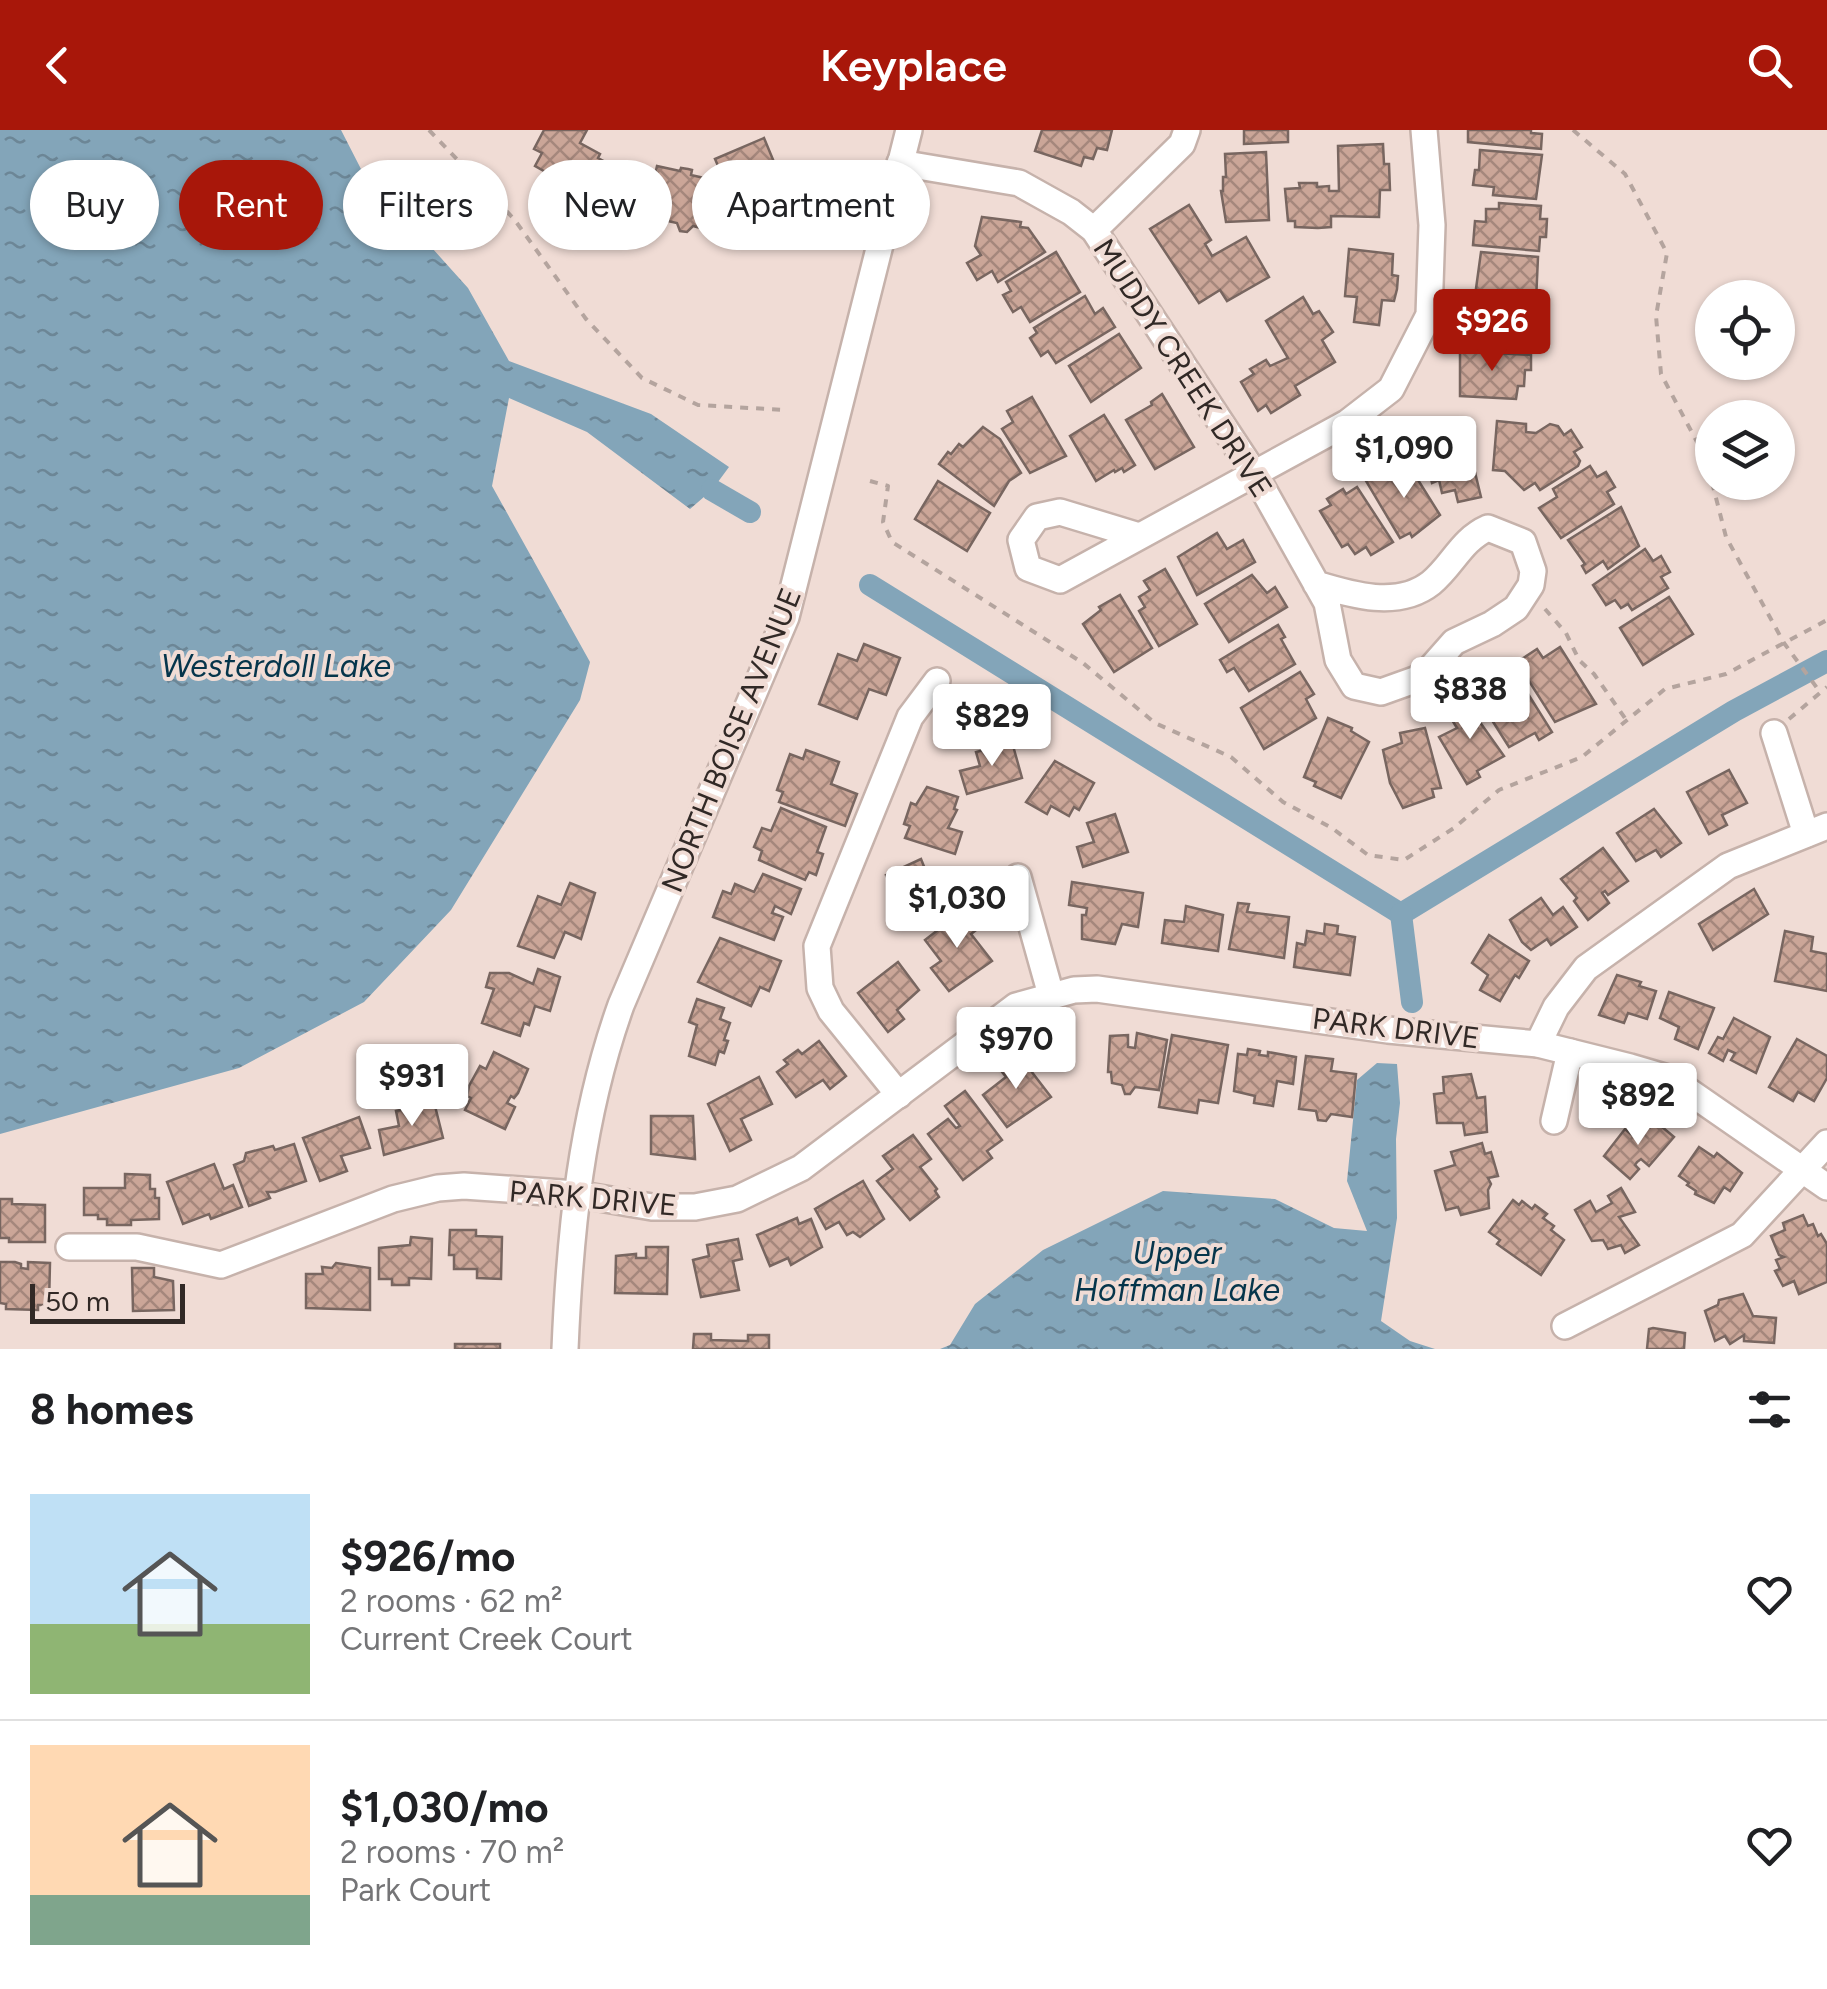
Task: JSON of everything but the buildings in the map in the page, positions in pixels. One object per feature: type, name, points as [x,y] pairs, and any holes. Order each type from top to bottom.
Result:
[{"type":"street","name":"NORTH BOISE AVENUE","points":[[901,160],[909,130]]},
{"type":"street","points":[[1094,230],[1182,144],[1187,130]]},
{"type":"street","points":[[1138,536],[1347,423],[1391,389],[1429,314],[1432,225],[1424,130]]},
{"type":"street","name":"MUDDY CREEK DRIVE","points":[[930,168],[1019,183],[1072,212],[1094,230],[1254,472],[1327,604],[1338,660],[1354,686],[1381,692],[1423,677],[1454,642],[1492,624],[1516,608],[1524,596]]},
{"type":"street","name":"NORTH BOISE AVENUE","points":[[565,1349],[576,1194],[590,1109],[610,1037],[786,617],[878,250]]},
{"type":"street","points":[[1316,584],[1362,597],[1399,597],[1430,583],[1472,535],[1488,528],[1523,542],[1533,570],[1531,585],[1524,596]]},
{"type":"street","points":[[900,1095],[831,1011],[820,988],[818,946],[910,717],[937,681]]},
{"type":"street","points":[[1538,1044],[1556,1007],[1586,968],[1728,866],[1816,830],[1774,733]]},
{"type":"street","points":[[1018,876],[1051,995]]},
{"type":"street","name":"PARK DRIVE","points":[[69,1247],[136,1247],[221,1265],[393,1200],[438,1188],[464,1186],[576,1194],[652,1207],[678,1208],[737,1199],[802,1168],[1016,1006],[1074,990],[1128,992],[1388,1030],[1538,1044],[1570,1052],[1671,1080],[1827,1187]]},
{"type":"street","points":[[1554,1121],[1570,1052]]},
{"type":"street","points":[[1566,1326],[1742,1235],[1827,1143]]},
{"type":"path","points":[[429,130],[514,219],[586,320],[642,378],[698,405],[785,410]]},
{"type":"path","points":[[1573,130],[1624,174],[1667,253],[1656,316],[1660,374],[1706,459],[1726,537],[1784,642],[1820,692]]},
{"type":"path","points":[[870,481],[888,486],[883,522],[892,542],[1083,663],[1155,723],[1231,757],[1283,802],[1332,828],[1368,855],[1404,860],[1454,828],[1499,790],[1582,757],[1665,690],[1726,674],[1827,620]]},
{"type":"path","points":[[1524,596],[1549,611],[1566,633],[1578,660],[1594,674],[1627,721]]},
{"type":"path","points":[[1774,733],[1827,687]]},
{"type":"water","name":"Westerdoll Lake","points":[[0,130],[341,130],[356,160],[343,160],[343,250],[434,250],[468,288],[509,361],[651,414],[729,467],[712,490],[690,509],[587,432],[509,398],[492,486],[590,662],[580,700],[451,910],[364,1002],[239,1068],[0,1134]]},
{"type":"water","name":"Upper Hoffman Lake","points":[[1377,1063],[1397,1064],[1400,1103],[1396,1139],[1397,1218],[1381,1321],[1410,1341],[1435,1349],[940,1349],[950,1345],[975,1304],[1043,1250],[1163,1191],[1275,1199],[1334,1228],[1367,1231],[1347,1181],[1357,1080]]},
{"type":"waterway","points":[[712,490],[750,512]]},
{"type":"waterway","points":[[870,585],[1401,914]]},
{"type":"waterway","points":[[1401,914],[1734,711],[1827,661]]},
{"type":"waterway","points":[[1401,914],[1412,1002]]}]
